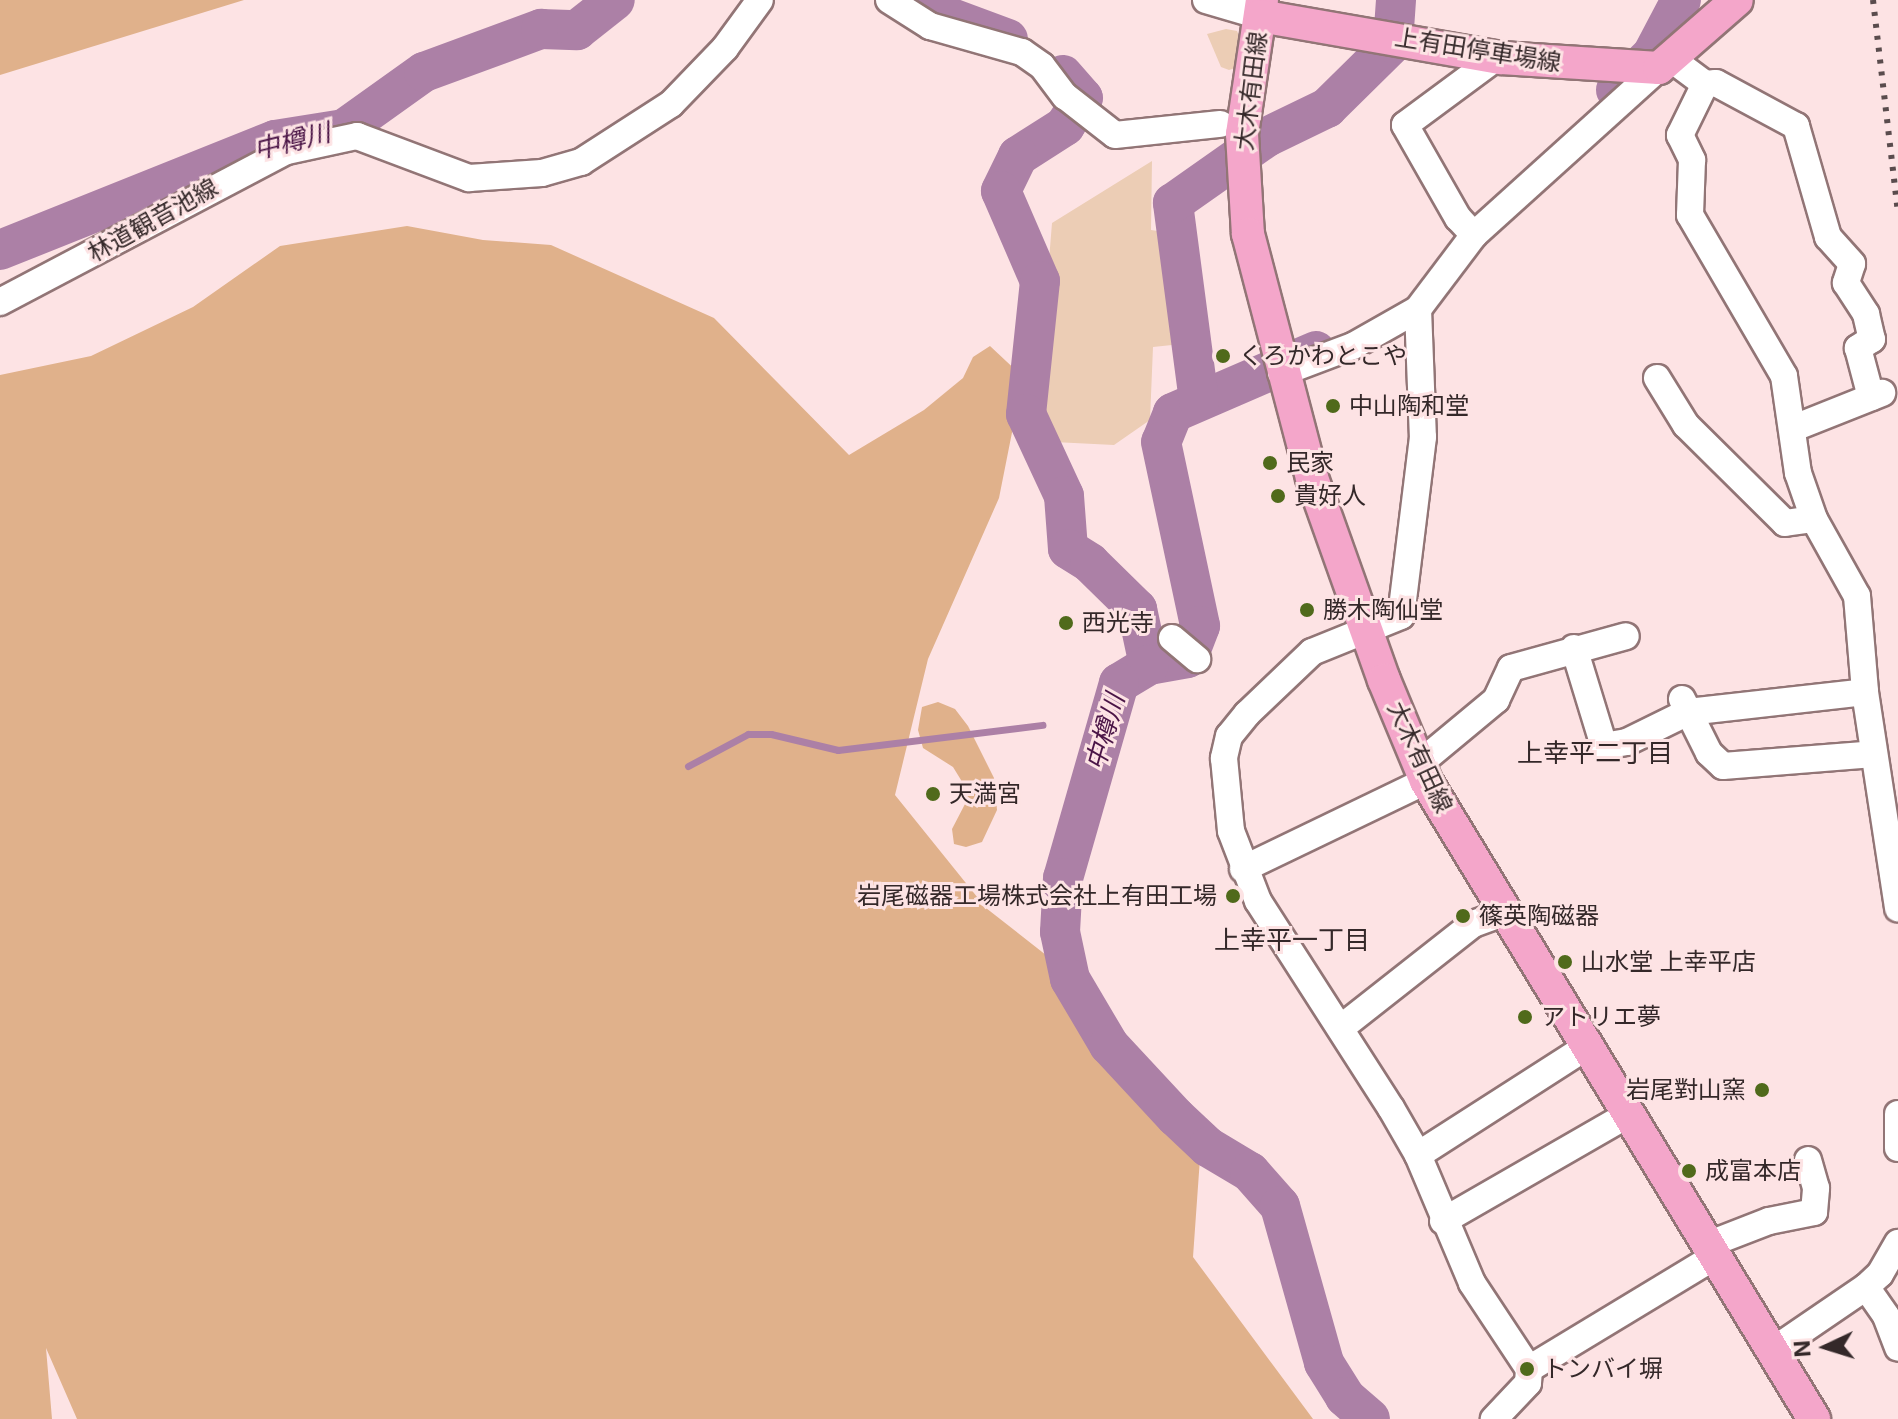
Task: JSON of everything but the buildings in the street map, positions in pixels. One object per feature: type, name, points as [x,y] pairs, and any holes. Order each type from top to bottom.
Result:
[{"type":"main road","points":[[1664,63],[1737,0]]},
{"type":"main road","name":"上有田停車場線","points":[[1261,8],[1497,57],[1664,63]]},
{"type":"main road","name":"大木有田線","points":[[1261,8],[1242,134],[1243,202],[1260,293],[1281,373],[1366,629],[1423,772],[1503,913],[1588,1046],[1711,1251],[1775,1349],[1814,1419]]},
{"type":"street","name":"林道観音池線","points":[[0,302],[287,151],[357,136],[469,178],[542,173],[581,162],[671,104],[725,48],[760,0]]},
{"type":"street","points":[[889,0],[930,26],[1022,52],[1042,66],[1065,96],[1115,135],[1220,124]]},
{"type":"street","points":[[1206,0],[1261,8]]},
{"type":"street","points":[[1468,229],[1405,125],[1497,57]]},
{"type":"street","points":[[1281,373],[1353,346],[1418,309],[1468,229],[1664,63],[1705,84],[1716,83],[1796,126],[1828,237],[1852,264],[1842,290],[1866,314],[1872,339],[1858,348],[1877,395],[1794,428]]},
{"type":"street","points":[[1705,84],[1680,135],[1692,160],[1690,215],[1784,376],[1794,428],[1798,473],[1814,519],[1857,596],[1865,692],[1898,908]]},
{"type":"street","points":[[1418,309],[1423,437],[1401,616],[1312,652],[1229,736],[1224,758],[1231,831],[1243,869],[1277,935],[1342,1027],[1418,1155],[1443,1221],[1485,1305],[1529,1369],[1528,1383],[1494,1419]]},
{"type":"street","points":[[1657,378],[1686,425],[1785,523],[1814,519]]},
{"type":"street","points":[[1243,869],[1423,772],[1496,700],[1511,668],[1626,636]]},
{"type":"street","points":[[1172,638],[1197,659]]},
{"type":"street","points":[[1574,648],[1604,746],[1627,742],[1685,706],[1865,692]]},
{"type":"street","points":[[1685,706],[1709,753],[1723,766],[1874,754]]},
{"type":"street","points":[[1342,1027],[1473,924],[1503,913]]},
{"type":"street","points":[[1418,1155],[1588,1046]]},
{"type":"street","points":[[1443,1221],[1629,1114]]},
{"type":"street","points":[[1898,1114],[1898,1148]]},
{"type":"street","points":[[1529,1369],[1711,1251],[1769,1221],[1814,1212],[1816,1188],[1808,1160]]},
{"type":"street","points":[[1775,1349],[1866,1287],[1880,1274],[1898,1243]]},
{"type":"street","points":[[1866,1287],[1886,1316],[1898,1348]]},
{"type":"shaded area","points":[[0,0],[244,0],[0,75]]},
{"type":"shaded area","points":[[1226,29],[1237,31],[1240,38],[1235,68],[1229,70],[1221,67],[1207,34]]},
{"type":"shaded area","points":[[1152,161],[1151,230],[1164,232],[1172,345],[1153,347],[1150,420],[1114,445],[1054,442],[1037,410],[1052,223]]},
{"type":"shaded area","points":[[407,226],[483,240],[551,245],[714,318],[849,455],[924,410],[963,378],[973,357],[990,346],[1023,377],[999,498],[928,659],[895,795],[986,908],[1088,988],[1201,1144],[1193,1257],[1313,1419],[77,1419],[46,1348],[52,1419],[0,1419],[0,375],[91,356],[193,307],[280,246]]},
{"type":"shaded area","points":[[938,702],[955,709],[968,726],[994,778],[997,810],[982,842],[966,847],[954,844],[952,829],[965,804],[961,780],[953,767],[923,748],[918,730],[922,707]]},
{"type":"waterway","name":"中樽川","points":[[0,250],[275,140],[344,129],[424,72],[541,29],[577,30],[615,0]]},
{"type":"waterway","name":"中樽川","points":[[903,0],[1008,39]]},
{"type":"waterway","points":[[1199,401],[1173,203],[1267,137],[1327,108],[1393,43],[1396,0]]},
{"type":"waterway","points":[[1616,90],[1652,55],[1681,0]]},
{"type":"waterway","name":"中樽川","points":[[1063,75],[1083,98],[1065,126],[1018,156],[1001,191],[1040,281],[1026,414],[1064,496],[1068,549],[1090,563],[1137,609],[1149,665]]},
{"type":"waterway","name":"中樽川","points":[[1316,351],[1173,413],[1161,442],[1200,626],[1188,658],[1149,665],[1119,683],[1063,878],[1060,932],[1070,979],[1109,1045],[1176,1117],[1208,1147],[1250,1172],[1280,1206],[1324,1363],[1345,1397],[1370,1419]]},
{"type":"waterway","points":[[688,766],[748,734],[771,734],[838,750],[1042,725]]},
{"type":"railway","points":[[1873,0],[1898,213]]},
{"type":"place","name":"くろかわとこや","points":[[1223,356]]},
{"type":"place","name":"中山陶和堂","points":[[1333,406]]},
{"type":"place","name":"民家","points":[[1270,463]]},
{"type":"place","name":"貴好人","points":[[1278,496]]},
{"type":"place","name":"勝木陶仙堂","points":[[1307,610]]},
{"type":"place","name":"西光寺","points":[[1066,623]]},
{"type":"place","name":"天満宮","points":[[933,794]]},
{"type":"place","name":"岩尾磁器工場株式会社上有田工場","points":[[1233,896]]},
{"type":"place","name":"篠英陶磁器","points":[[1463,916]]},
{"type":"place","name":"山水堂 上幸平店","points":[[1565,962]]},
{"type":"place","name":"アトリエ夢","points":[[1525,1017]]},
{"type":"place","name":"岩尾對山窯","points":[[1762,1090]]},
{"type":"place","name":"成富本店","points":[[1689,1171]]},
{"type":"place","name":"トンバイ塀","points":[[1527,1369]]},
{"type":"district","name":"上幸平二丁目","points":[[1595,753]]},
{"type":"district","name":"上幸平一丁目","points":[[1292,940]]}]
